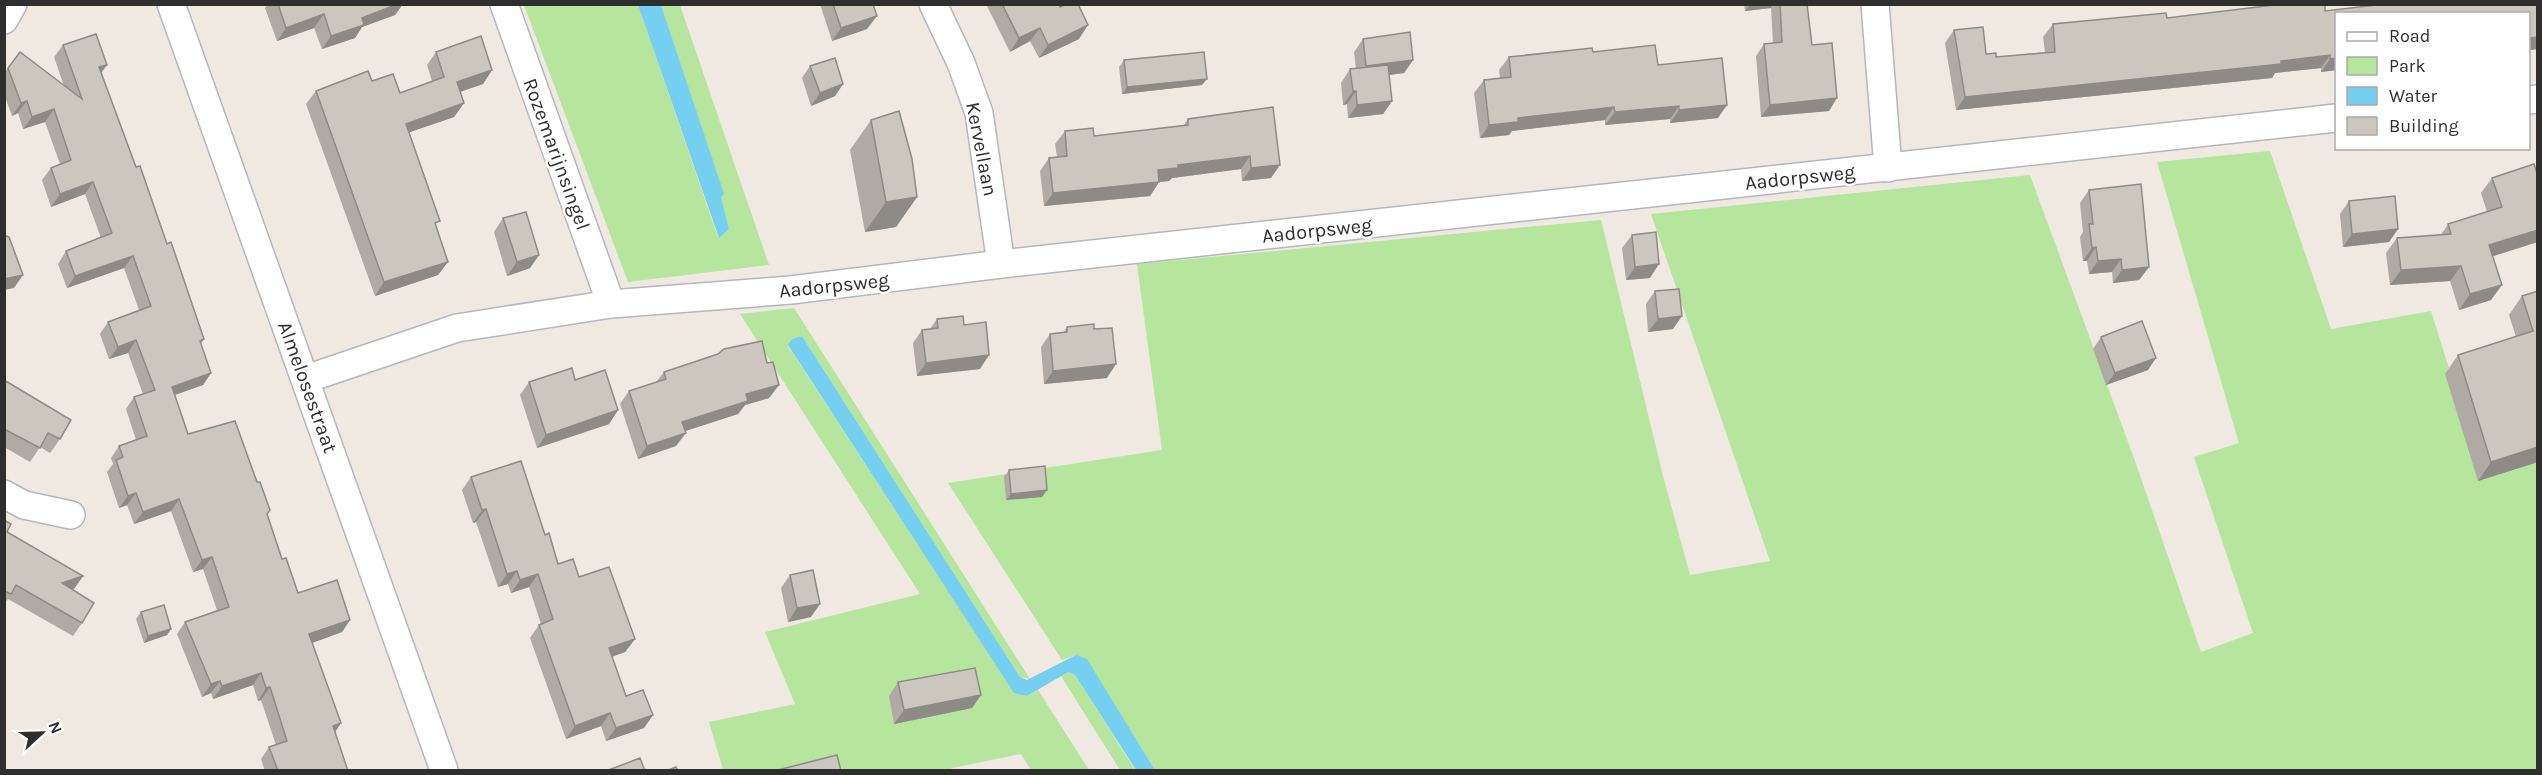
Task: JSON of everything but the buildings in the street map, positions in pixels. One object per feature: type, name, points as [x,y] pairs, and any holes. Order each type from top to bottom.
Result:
[{"type":"street","points":[[4,20],[13,4]]},
{"type":"street","name":"Almelosestraat","points":[[171,4],[444,771]]},
{"type":"street","name":"Rozemarijnsingel","points":[[504,4],[611,304]]},
{"type":"street","name":"Kervellaan","points":[[933,4],[961,63],[979,113],[1001,264]]},
{"type":"street","points":[[1875,4],[1888,168]]},
{"type":"street","name":"Aadorpsweg","points":[[306,379],[457,328],[611,304],[791,290],[1001,264],[2335,118]]},
{"type":"street","points":[[4,494],[24,505],[71,515]]},
{"type":"green space","points":[[524,5],[638,5],[718,237],[729,229],[721,197],[723,194],[661,5],[680,5],[769,265],[628,282]]},
{"type":"green space","points":[[2270,151],[2331,329],[2431,311],[2483,476],[2537,462],[2537,770],[1155,770],[1105,689],[1076,655],[1062,660],[948,483],[1162,450],[1137,264],[1601,220],[1663,476],[1690,575],[1770,561],[1651,214],[2030,175],[2135,461],[2201,652],[2253,633],[2194,457],[2239,443],[2157,162]]},
{"type":"green space","points":[[794,308],[1030,679],[1020,677],[802,336],[792,339],[788,346],[1014,692],[1027,696],[1038,690],[1089,770],[1031,770],[1021,754],[943,770],[723,770],[709,722],[795,704],[765,632],[920,594],[740,314]]},
{"type":"green space","points":[[1068,672],[1075,675],[1135,770],[1120,770],[1061,676]]},
{"type":"water","points":[[638,5],[661,5],[724,194],[721,197],[729,229],[719,238]]},
{"type":"water","points":[[802,336],[1020,677],[1027,680],[1076,655],[1087,659],[1155,770],[1136,770],[1075,675],[1068,672],[1027,696],[1014,693],[788,345],[792,339]]}]
